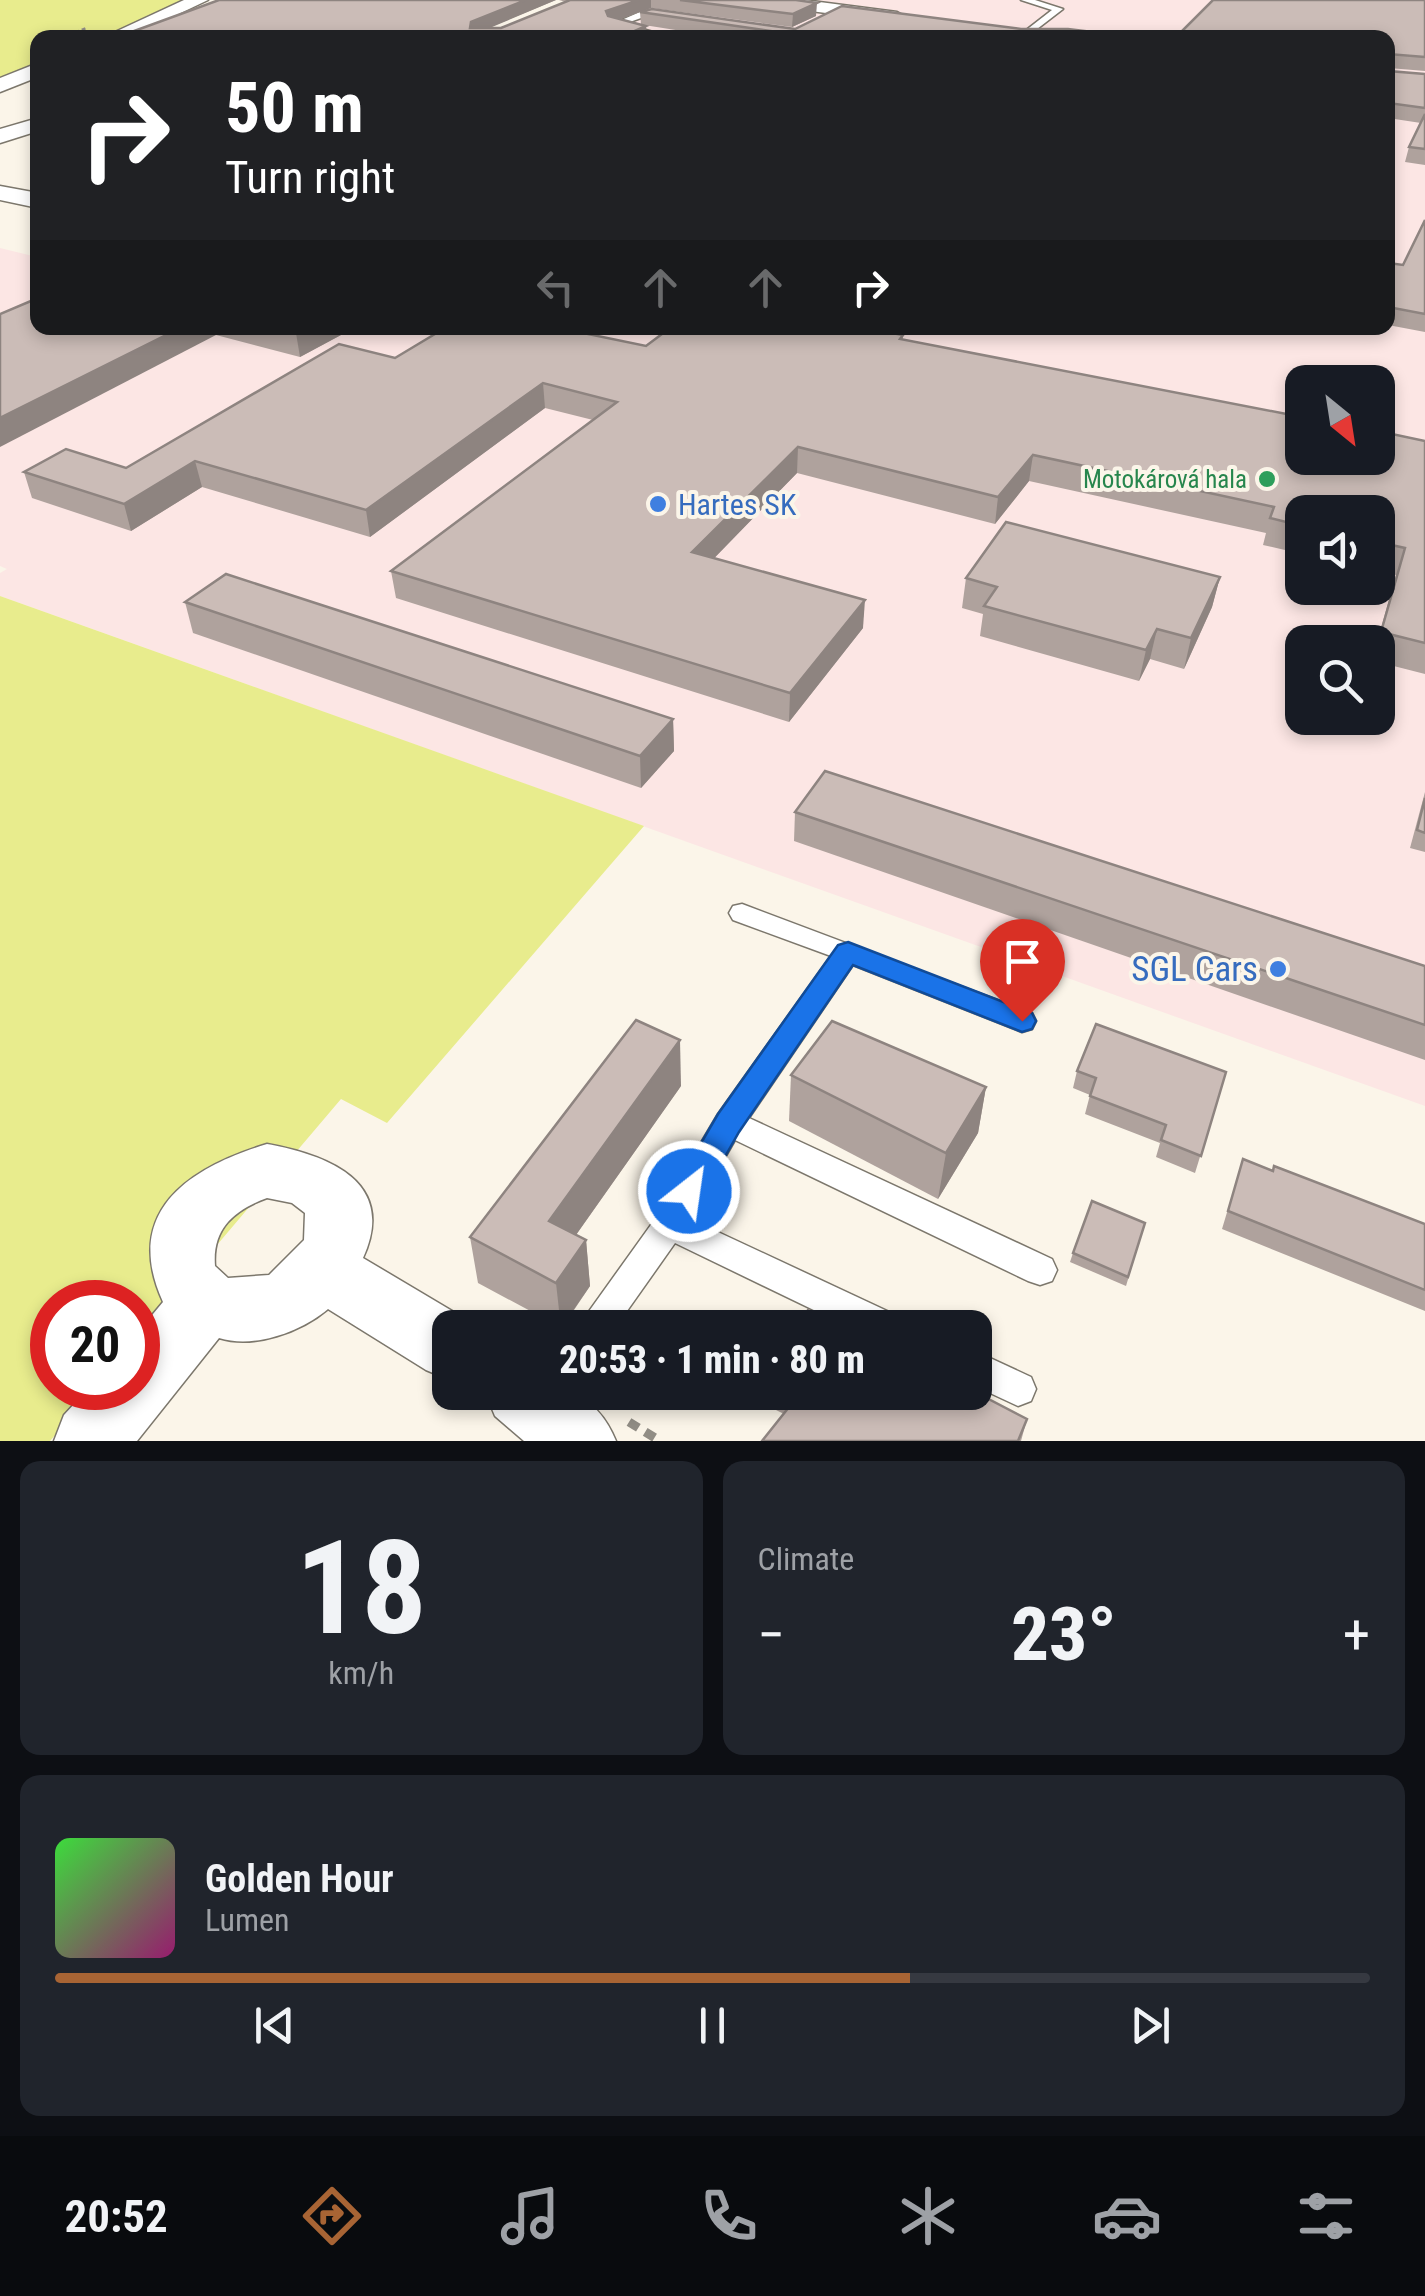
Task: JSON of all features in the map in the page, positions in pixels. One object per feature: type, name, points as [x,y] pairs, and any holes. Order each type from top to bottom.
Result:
[{"type":"street","points":[[772,0],[919,19]]},
{"type":"street","points":[[132,30],[189,12]]},
{"type":"street","points":[[0,86],[30,73]]},
{"type":"street","points":[[0,192],[30,199]]},
{"type":"street","points":[[291,1172],[312,1178],[328,1190],[338,1207],[342,1227],[336,1250],[324,1270],[281,1303],[228,1310],[206,1302],[190,1288],[181,1270],[180,1249],[187,1227],[220,1190],[255,1174],[291,1172]]},
{"type":"street","points":[[324,1270],[432,1336]]},
{"type":"street","points":[[160,1357],[206,1302]]},
{"type":"street","points":[[90,1441],[116,1410]]},
{"type":"lane","points":[[1022,30],[1059,9],[1026,0]]},
{"type":"lane","points":[[818,22],[843,10]]},
{"type":"lane","points":[[637,30],[615,25],[640,15],[688,20]]},
{"type":"lane","points":[[742,914],[1022,1021]]},
{"type":"lane","points":[[607,1310],[669,1225],[728,1123],[848,952]]},
{"type":"lane","points":[[728,1123],[1040,1270]]},
{"type":"lane","points":[[669,1225],[850,1310]]},
{"type":"lane","points":[[992,1376],[1018,1389]]},
{"type":"shaded area","points":[[659,0],[1425,0],[1425,1106],[0,596],[0,573],[7,569],[0,566],[0,248],[30,255],[30,335],[1395,335],[1395,30],[584,30]]},
{"type":"green space","points":[[0,0],[188,0],[123,30],[30,30],[30,74],[0,88]]},
{"type":"green space","points":[[0,596],[644,826],[387,1123],[341,1099],[160,1312],[160,1280],[30,1280],[30,1410],[77,1410],[50,1441],[0,1441]]},
{"type":"building","points":[[219,0],[526,0],[471,22],[470,28],[501,28],[570,0],[639,0],[606,11],[608,16],[646,26],[637,30],[137,30]]},
{"type":"building","points":[[680,0],[796,0],[817,3],[793,14]]},
{"type":"building","points":[[1213,0],[1425,0],[1425,57],[1395,54],[1395,30],[1183,30]]},
{"type":"building","points":[[842,6],[1021,29],[1076,30],[764,30],[640,12],[652,9],[795,29]]},
{"type":"building","points":[[1395,72],[1425,74],[1425,108],[1395,104]]},
{"type":"building","points":[[1425,114],[1425,149],[1409,147]]},
{"type":"building","points":[[1425,220],[1425,314],[1395,308],[1395,264],[1403,265]]},
{"type":"building","points":[[30,301],[30,335],[166,335],[0,418],[0,314]]},
{"type":"building","points":[[433,335],[593,335],[646,346],[661,335],[903,335],[900,339],[1285,414],[1285,475],[1395,475],[1395,435],[1425,441],[1425,643],[1395,636],[1395,625],[1383,625],[1389,605],[1395,605],[1395,583],[1405,548],[1395,546],[1395,495],[1285,495],[1285,522],[1270,518],[1274,507],[1033,455],[998,497],[798,447],[692,552],[865,600],[790,693],[391,571],[617,402],[543,383],[366,510],[195,461],[124,504],[24,472],[66,449],[126,468],[339,344],[395,358]]},
{"type":"building","points":[[1006,522],[1220,577],[1191,638],[1157,629],[1146,650],[984,606],[997,587],[966,578]]},
{"type":"building","points":[[226,574],[673,719],[640,756],[185,602]]},
{"type":"building","points":[[825,771],[1425,966],[1425,1025],[795,812]]},
{"type":"building","points":[[1425,798],[1425,833],[1417,830]]},
{"type":"building","points":[[636,1020],[680,1040],[549,1221],[586,1240],[556,1283],[470,1237]]},
{"type":"building","points":[[832,1021],[986,1087],[946,1153],[791,1075]]},
{"type":"building","points":[[1096,1024],[1226,1072],[1201,1156],[1161,1140],[1166,1125],[1090,1096],[1096,1078],[1077,1071]]},
{"type":"building","points":[[1243,1159],[1273,1171],[1274,1166],[1425,1224],[1425,1290],[1228,1211]]},
{"type":"building","points":[[1092,1201],[1145,1223],[1128,1277],[1073,1253]]},
{"type":"building","points":[[992,1401],[1027,1419],[1018,1441],[762,1441],[787,1410],[992,1410]]},
{"type":"place","name":"Motokárová hala","points":[[1267,479]]},
{"type":"place","name":"Hartes SK","points":[[658,504]]},
{"type":"place","name":"SGL Cars","points":[[1278,969]]},
{"type":"route","points":[[689,1191],[728,1123],[848,952],[1022,1021]]}]
